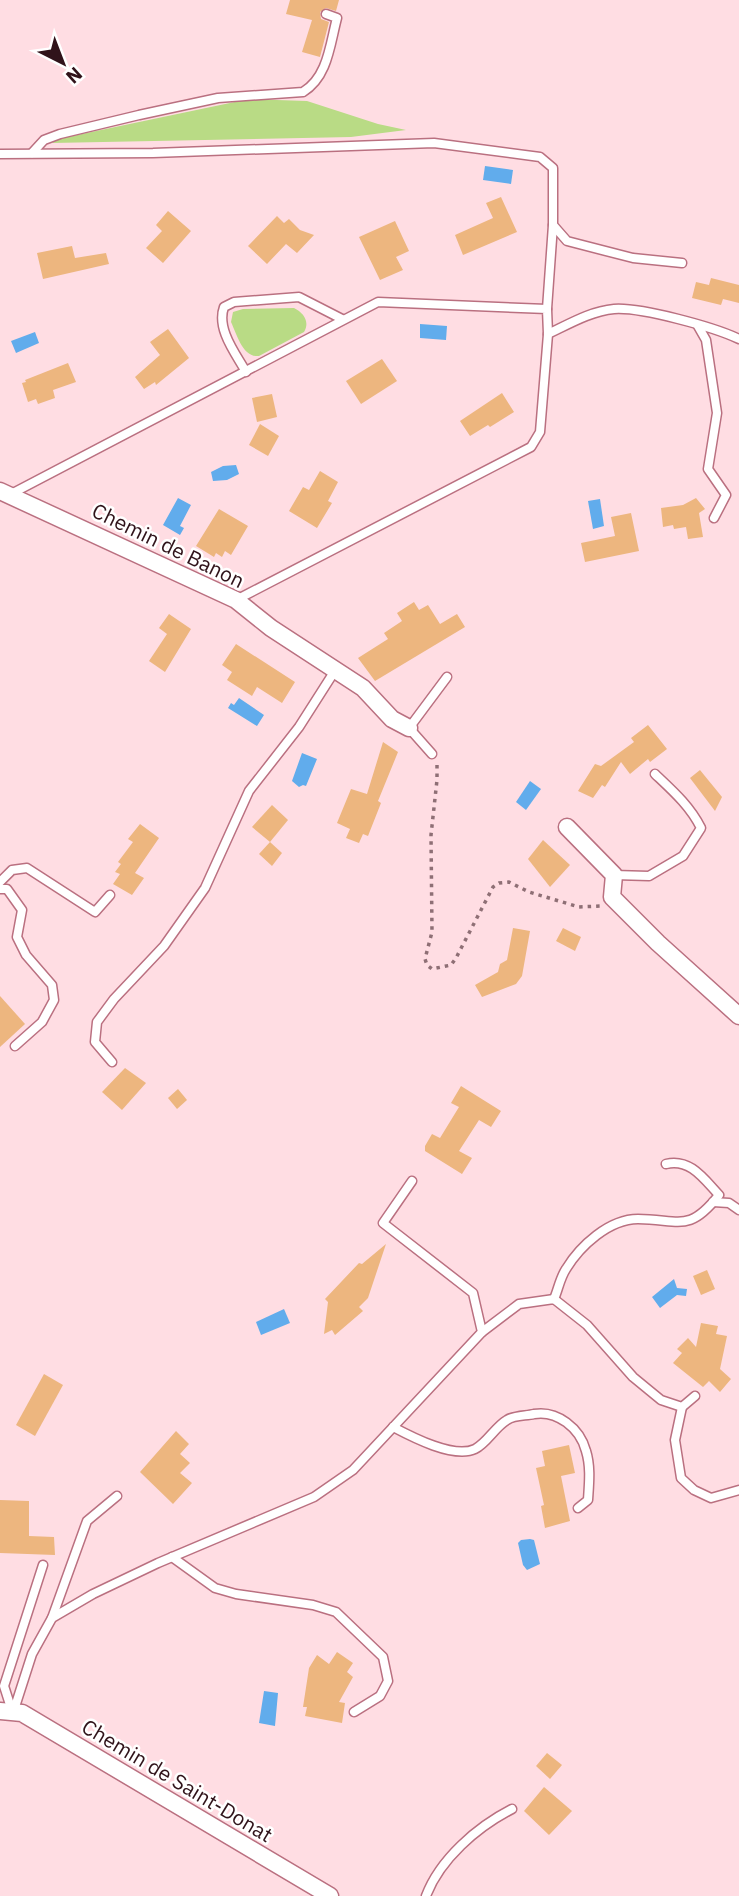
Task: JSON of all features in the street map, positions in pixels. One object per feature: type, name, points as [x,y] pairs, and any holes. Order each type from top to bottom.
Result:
[{"type":"street","name":"Chemin de Banon","points":[[5,492],[236,600],[271,628],[363,688],[392,719],[409,728]]},
{"type":"street","points":[[567,827],[614,875],[612,897],[617,903],[739,1016]]},
{"type":"street","name":"Chemin de Saint-Donat","points":[[6,1712],[22,1713],[330,1896]]},
{"type":"lane","points":[[32,153],[44,140],[60,134],[139,115],[218,98],[303,92],[314,86],[327,58],[337,18],[326,14]]},
{"type":"lane","points":[[0,154],[153,153],[433,143],[540,157],[553,168],[554,225],[547,309],[548,334],[540,432],[531,447],[236,600]]},
{"type":"lane","points":[[554,225],[567,241],[633,258],[682,263]]},
{"type":"lane","points":[[246,372],[226,336],[221,316],[224,307],[234,302],[299,297],[342,320]]},
{"type":"lane","points":[[5,492],[246,372],[378,302],[547,309]]},
{"type":"lane","points":[[548,334],[582,318],[613,309],[642,311],[739,339]]},
{"type":"lane","points":[[698,326],[706,340],[717,413],[708,469],[726,495],[715,518]]},
{"type":"lane","points":[[112,1062],[95,1042],[97,1022],[114,999],[164,946],[205,888],[249,791],[299,727],[336,669]]},
{"type":"lane","points":[[432,754],[409,728],[447,677]]},
{"type":"lane","points":[[614,875],[649,876],[683,856],[701,828],[681,798],[655,774]]},
{"type":"lane","points":[[0,882],[12,870],[27,868],[95,912],[110,895]]},
{"type":"lane","points":[[0,889],[7,889],[22,910],[17,937],[26,955],[52,985],[54,1000],[41,1021],[15,1046]]},
{"type":"lane","points":[[554,1299],[565,1270],[587,1244],[614,1223],[637,1219],[677,1224],[698,1217],[719,1195],[689,1165],[673,1162],[666,1164]]},
{"type":"lane","points":[[412,1181],[383,1223],[473,1293],[482,1332]]},
{"type":"lane","points":[[713,1202],[729,1203],[739,1210]]},
{"type":"lane","points":[[52,1618],[93,1594],[172,1557],[314,1497],[353,1470],[482,1332],[519,1304],[554,1299],[587,1325],[634,1377],[661,1400],[682,1407]]},
{"type":"lane","points":[[695,1396],[682,1407],[676,1440],[681,1478],[694,1490],[711,1499],[739,1490]]},
{"type":"lane","points":[[393,1427],[411,1437],[449,1450],[474,1449],[509,1418],[544,1413],[565,1420],[577,1433],[586,1450],[590,1478],[587,1500],[578,1508]]},
{"type":"lane","points":[[6,1712],[32,1654],[52,1618],[87,1521],[117,1496]]},
{"type":"lane","points":[[172,1557],[215,1588],[236,1594],[313,1605],[336,1612],[383,1657],[388,1681],[380,1696],[354,1712]]},
{"type":"lane","points":[[6,1712],[4,1686],[43,1565]]},
{"type":"lane","points":[[426,1896],[430,1884],[456,1851],[490,1821],[512,1809]]},
{"type":"path","points":[[432,754],[437,766],[437,780],[431,835],[433,915],[425,959],[427,965],[432,969],[451,965],[477,923],[493,887],[499,883],[509,882],[529,892],[579,908],[617,903]]},
{"type":"green space","points":[[249,99],[307,101],[378,124],[406,130],[351,137],[52,143],[58,139]]},
{"type":"green space","points":[[294,308],[305,318],[304,332],[259,356],[253,356],[245,350],[231,322],[233,312],[243,309]]},
{"type":"water","points":[[485,166],[513,170],[511,184],[483,180]]},
{"type":"water","points":[[420,324],[447,326],[446,340],[420,338]]},
{"type":"water","points":[[35,332],[39,343],[16,353],[11,341]]},
{"type":"water","points":[[236,465],[239,474],[227,480],[213,481],[211,472],[223,466]]},
{"type":"water","points":[[178,498],[191,505],[180,526],[184,528],[180,535],[163,525]]},
{"type":"water","points":[[600,499],[604,526],[593,529],[588,501]]},
{"type":"water","points":[[239,698],[264,715],[257,726],[228,708]]},
{"type":"water","points":[[302,753],[317,759],[306,786],[299,787],[292,781]]},
{"type":"water","points":[[530,781],[541,789],[526,810],[516,802]]},
{"type":"water","points":[[674,1279],[677,1288],[687,1289],[686,1296],[677,1295],[660,1308],[652,1297]]},
{"type":"water","points":[[284,1309],[290,1323],[261,1335],[256,1322]]},
{"type":"water","points":[[534,1540],[540,1564],[527,1570],[523,1565],[518,1543]]},
{"type":"water","points":[[264,1691],[278,1693],[275,1726],[259,1723]]},
{"type":"building","points":[[290,0],[339,0],[336,11],[326,8],[320,12],[321,19],[329,22],[320,57],[302,52],[312,20],[286,14]]},
{"type":"building","points":[[501,197],[517,232],[463,255],[455,235],[493,218],[486,203]]},
{"type":"building","points":[[168,211],[191,231],[163,263],[146,248],[162,231],[156,225]]},
{"type":"building","points":[[277,216],[284,223],[289,219],[300,230],[314,235],[297,253],[286,244],[267,264],[248,246]]},
{"type":"building","points":[[395,221],[409,251],[396,257],[403,270],[380,280],[359,237]]},
{"type":"building","points":[[72,246],[75,258],[106,253],[109,264],[43,279],[37,253]]},
{"type":"building","points":[[711,278],[739,285],[739,303],[723,299],[721,305],[692,298],[696,282],[709,285]]},
{"type":"building","points":[[168,329],[189,358],[156,385],[155,382],[144,389],[135,377],[160,355],[150,342]]},
{"type":"building","points":[[382,359],[397,381],[361,404],[346,381]]},
{"type":"building","points":[[68,363],[76,382],[53,390],[55,398],[38,404],[36,399],[28,402],[22,383],[26,382],[25,380]]},
{"type":"building","points":[[502,393],[514,412],[470,436],[460,421]]},
{"type":"building","points":[[272,394],[277,417],[257,422],[252,398]]},
{"type":"building","points":[[260,424],[279,436],[268,456],[249,445]]},
{"type":"building","points":[[320,471],[338,482],[328,501],[332,503],[317,528],[289,511],[303,487],[309,490]]},
{"type":"building","points":[[696,498],[705,509],[699,513],[703,537],[688,539],[686,527],[663,527],[661,508],[683,505]]},
{"type":"building","points":[[219,509],[248,526],[231,555],[225,551],[222,557],[216,553],[214,557],[196,546]]},
{"type":"building","points":[[631,513],[639,551],[585,562],[581,543],[615,536],[611,517]]},
{"type":"building","points":[[414,602],[419,610],[428,605],[440,624],[457,614],[465,627],[375,681],[358,658],[388,639],[384,633],[402,621],[397,613]]},
{"type":"building","points":[[169,614],[191,629],[165,672],[149,661],[167,634],[159,628]]},
{"type":"building","points":[[236,644],[295,682],[282,703],[257,687],[252,696],[227,680],[232,672],[222,665]]},
{"type":"building","points":[[648,725],[667,749],[650,762],[648,759],[630,774],[621,762],[605,787],[602,785],[593,798],[578,791],[595,764],[601,766],[634,742],[631,738]]},
{"type":"building","points":[[383,742],[398,752],[378,801],[381,803],[368,836],[363,834],[359,843],[346,838],[350,829],[337,823],[351,789],[367,794]]},
{"type":"building","points":[[700,770],[722,797],[715,811],[690,778]]},
{"type":"building","points":[[272,805],[288,820],[270,842],[252,827]]},
{"type":"building","points":[[140,824],[159,838],[135,873],[144,878],[132,895],[113,884],[120,874],[115,872],[121,864],[118,862],[133,842],[128,839]]},
{"type":"building","points":[[543,840],[570,865],[550,887],[528,859]]},
{"type":"building","points":[[270,842],[282,853],[272,866],[259,854]]},
{"type":"building","points":[[513,928],[530,931],[522,976],[516,984],[482,997],[475,985],[498,972],[500,964],[507,960]]},
{"type":"building","points":[[563,928],[581,937],[575,951],[556,941]]},
{"type":"building","points":[[0,996],[25,1024],[0,1047]]},
{"type":"building","points":[[125,1068],[146,1083],[122,1110],[102,1092]]},
{"type":"building","points":[[461,1086],[501,1111],[491,1127],[479,1120],[459,1151],[472,1158],[462,1174],[425,1151],[432,1134],[440,1138],[459,1107],[451,1103]]},
{"type":"building","points":[[178,1089],[187,1100],[177,1109],[168,1098]]},
{"type":"building","points":[[386,1244],[368,1298],[359,1307],[363,1311],[335,1335],[332,1330],[324,1334],[328,1302],[325,1299],[359,1263],[362,1264]]},
{"type":"building","points":[[707,1270],[715,1289],[701,1295],[693,1276]]},
{"type":"building","points":[[701,1323],[718,1326],[716,1334],[727,1336],[720,1369],[731,1379],[720,1392],[709,1381],[703,1387],[673,1363],[682,1353],[677,1349],[688,1338],[696,1347]]},
{"type":"building","points":[[44,1374],[63,1385],[35,1436],[16,1425]]},
{"type":"building","points":[[176,1431],[189,1444],[180,1454],[190,1463],[180,1473],[192,1483],[173,1504],[140,1472]]},
{"type":"building","points":[[569,1445],[575,1473],[561,1476],[570,1521],[545,1528],[541,1506],[544,1505],[536,1468],[545,1466],[542,1451]]},
{"type":"building","points":[[0,1500],[29,1501],[29,1536],[54,1537],[55,1555],[0,1553]]},
{"type":"building","points":[[337,1652],[353,1663],[347,1672],[353,1677],[339,1702],[345,1703],[342,1723],[305,1716],[307,1707],[303,1707],[309,1668],[317,1655],[329,1664]]},
{"type":"building","points":[[547,1753],[562,1765],[550,1779],[536,1766]]},
{"type":"building","points":[[544,1787],[572,1811],[549,1835],[524,1811]]}]
